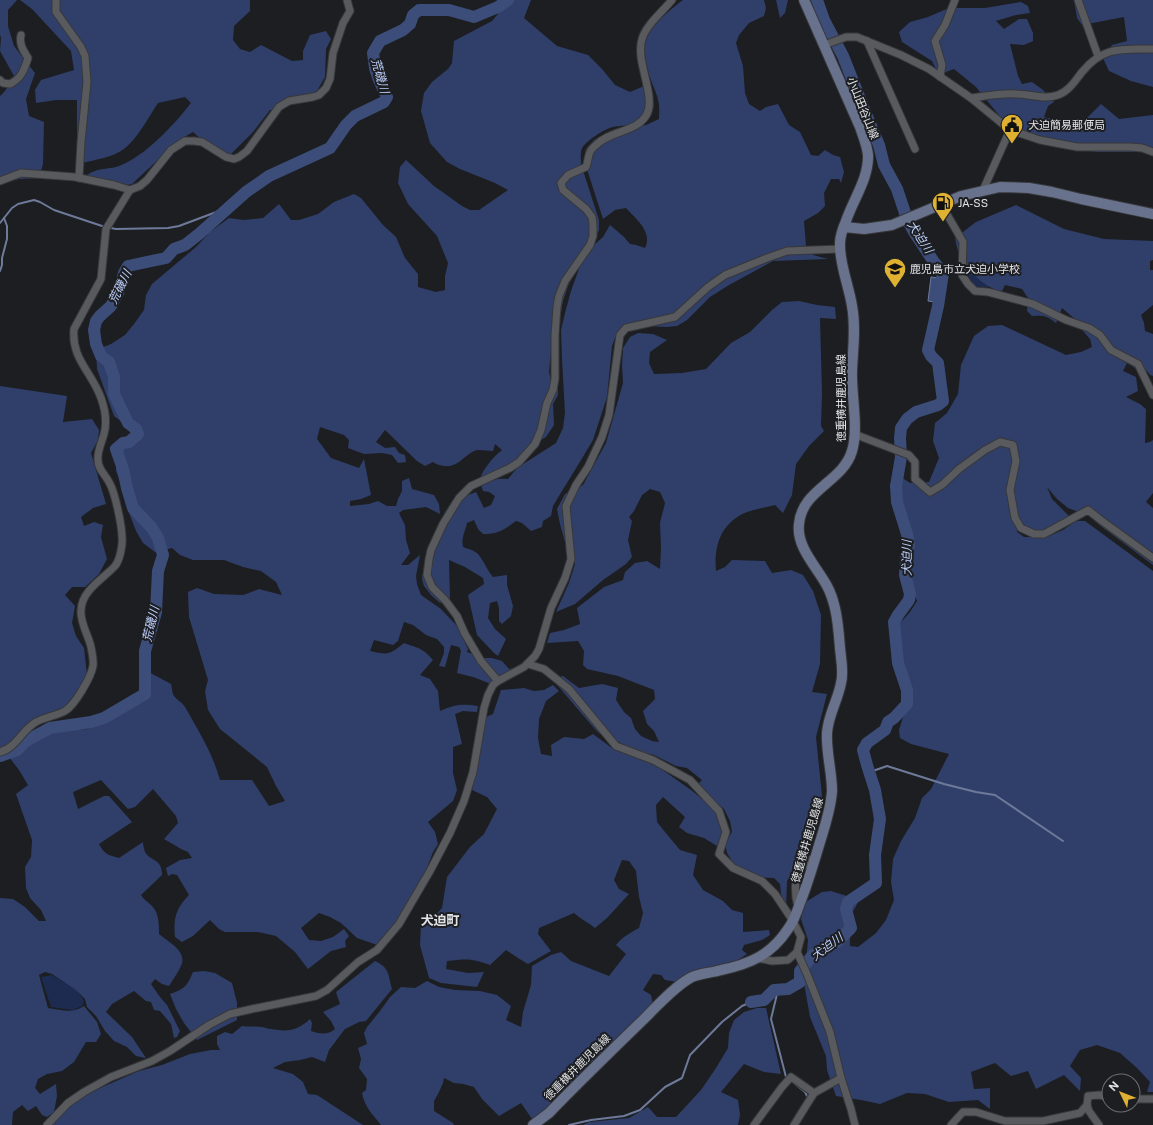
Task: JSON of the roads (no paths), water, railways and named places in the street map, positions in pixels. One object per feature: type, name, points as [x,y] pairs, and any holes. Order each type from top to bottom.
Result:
[{"type":"main road","name":"小山田谷山線","points":[[804,0],[860,127],[868,154],[864,178],[844,227]]},
{"type":"main road","points":[[844,227],[864,229],[892,225],[961,196],[1000,187],[1029,188],[1052,192],[1153,214]]},
{"type":"main road","name":"徳重横井鹿児島線","points":[[533,1125],[549,1113],[650,1013],[686,981],[694,976],[739,966],[757,958],[773,947],[788,929],[798,908],[816,856],[832,795],[832,781],[827,749],[828,726],[830,714],[839,692],[842,676],[835,607],[831,593],[803,547],[798,533],[798,525],[805,504],[817,491],[838,474],[847,463],[852,451],[854,434],[852,369],[854,331],[853,309],[840,249],[840,236],[844,227]]},
{"type":"street","points":[[56,0],[56,12],[81,47],[85,56],[88,82],[79,178]]},
{"type":"street","points":[[0,181],[21,173],[79,178],[130,190],[140,186],[147,180],[171,150],[185,141],[202,142],[226,157],[234,159],[239,157],[247,151],[279,107],[289,101],[319,95],[326,88],[330,79],[333,53],[343,23],[350,11],[347,0]]},
{"type":"street","points":[[498,681],[480,661],[457,616],[445,600],[432,587],[427,575],[431,550],[443,524],[459,498],[471,486],[510,468],[519,462],[535,444],[541,430],[547,403],[555,379],[555,335],[559,296],[565,281],[590,246],[593,236],[592,217],[586,209],[563,190],[561,183],[568,175],[586,167],[590,151],[600,141],[610,135],[636,126],[646,114],[650,104],[642,66],[640,46],[642,37],[672,0]]},
{"type":"street","points":[[940,77],[942,65],[935,41],[955,0]]},
{"type":"street","points":[[1078,0],[1098,56]]},
{"type":"street","points":[[0,80],[10,84],[22,74],[28,58],[22,49],[20,42],[21,35]]},
{"type":"street","points":[[824,45],[846,37],[856,37],[901,55],[929,69],[970,98],[1010,130],[1040,140],[1077,147],[1130,147],[1142,148],[1153,152]]},
{"type":"street","points":[[867,41],[915,149]]},
{"type":"street","points":[[970,98],[997,94],[1016,94],[1038,98],[1057,96],[1068,89],[1086,67],[1098,56],[1115,50],[1153,48]]},
{"type":"street","points":[[983,190],[1010,130]]},
{"type":"street","points":[[0,752],[6,751],[12,746],[24,732],[37,721],[65,712],[82,693],[93,666],[91,646],[81,620],[82,601],[87,593],[116,565],[122,549],[122,537],[116,504],[110,484],[99,468],[99,449],[105,432],[105,414],[101,398],[92,379],[84,369],[76,353],[73,338],[74,329],[101,279],[106,229],[130,190]]},
{"type":"street","points":[[941,204],[963,242],[962,275],[975,291],[988,292],[1033,304],[1100,334],[1111,350],[1138,364],[1153,395]]},
{"type":"street","points":[[47,1125],[68,1103],[84,1092],[111,1077],[170,1051],[209,1025],[230,1014],[316,996],[327,990],[358,962],[377,950],[399,924],[430,871],[464,801],[473,772],[484,708],[488,695],[498,681],[528,664],[539,649],[552,608],[565,578],[571,559],[566,506],[576,485],[588,467],[607,423],[620,335],[622,331],[636,325],[675,317],[708,287],[725,275],[767,258],[787,252],[840,249]]},
{"type":"street","points":[[854,434],[909,455],[915,462],[915,479],[930,492],[942,485],[959,469],[985,450],[1000,442],[1013,445],[1016,461],[1010,490],[1015,518],[1021,528],[1034,534],[1044,534],[1088,510],[1153,558]]},
{"type":"street","points":[[528,664],[544,669],[570,689],[616,746],[653,760],[690,780],[719,811],[726,832],[719,854],[733,868],[762,881],[774,894],[793,921],[801,937],[797,952],[788,960],[772,961],[757,958]]},
{"type":"street","points":[[797,952],[830,1032],[841,1078],[855,1125]]},
{"type":"street","points":[[754,1125],[791,1077],[814,1092]]},
{"type":"street","points":[[794,1125],[814,1092],[841,1078]]},
{"type":"street","points":[[1099,1125],[1089,1111],[1087,1105],[1088,1096],[1101,1095]]},
{"type":"street","points":[[1141,1099],[1153,1099]]},
{"type":"street","points":[[951,1125],[963,1112],[976,1112],[1005,1121],[1043,1121],[1080,1113],[1087,1105]]},
{"type":"waterway","name":"荒磯川","points":[[0,756],[17,750],[26,741],[50,728],[91,722],[104,718],[145,694],[145,651],[156,612],[158,571],[163,555],[158,538],[152,528],[133,508],[116,449],[123,443],[129,442],[138,434],[136,429],[128,423],[114,394],[114,377],[109,362],[101,356],[96,344],[94,330],[96,321],[111,306],[119,291],[124,273],[128,266],[166,258],[174,249],[185,245],[199,234],[246,192],[269,176],[330,148],[346,125],[355,116],[384,102],[387,97],[375,68],[373,53],[380,41],[403,30],[410,24],[413,15],[419,10],[449,10],[474,17],[498,7],[508,0]]},
{"type":"waterway","name":"犬迫川","points":[[751,1002],[764,1000],[774,990],[788,989],[800,982],[800,971],[812,956],[838,941],[851,928],[846,909],[848,902],[876,883],[875,855],[880,819],[875,790],[863,750],[867,743],[885,730],[888,722],[894,718],[907,704],[907,690],[898,663],[894,622],[909,600],[910,594],[905,575],[909,545],[897,502],[896,486],[901,457],[901,428],[907,419],[916,412],[938,405],[943,401],[938,363],[931,356],[928,350],[938,306],[943,273],[934,262],[907,219],[897,189],[884,165],[879,145],[843,56],[824,20],[817,0]]},
{"type":"waterway","points":[[0,223],[12,208],[18,204],[34,200],[54,210],[102,226]]},
{"type":"waterway","points":[[111,228],[168,228],[179,226],[227,208]]},
{"type":"waterway","points":[[0,271],[7,239],[7,226],[4,218]]},
{"type":"waterway","points":[[870,772],[887,766],[944,784],[995,795],[1063,841]]},
{"type":"waterway","points":[[778,990],[771,1019],[786,1077],[788,1079]]},
{"type":"waterway","points":[[569,1125],[591,1120],[624,1116],[640,1110],[665,1087],[682,1078],[690,1055],[722,1022],[742,1006],[751,1002]]},
{"type":"waterway","points":[[795,1084],[805,1092],[808,1098]]},
{"type":"place","name":"犬迫簡易郵便局","points":[[1012,144]]},
{"type":"place","name":"JA-SS","points":[[943,222]]},
{"type":"place","name":"鹿児島市立犬迫小学校","points":[[895,288]]},
{"type":"district","name":"犬迫町","points":[[440,920]]}]
